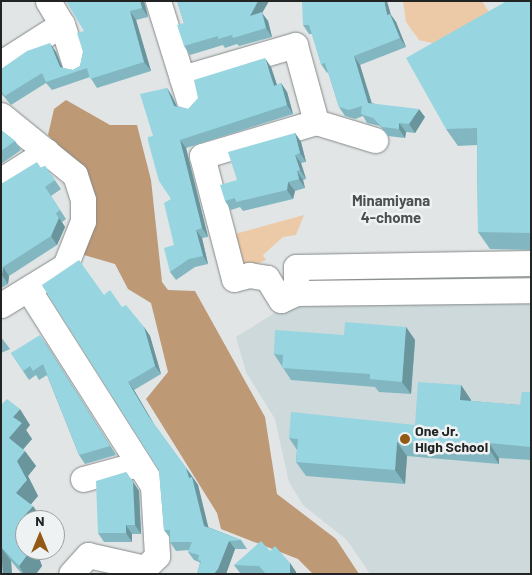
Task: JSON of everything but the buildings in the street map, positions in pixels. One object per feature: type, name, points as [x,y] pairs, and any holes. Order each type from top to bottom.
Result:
[{"type":"street","points":[[48,1],[62,24],[75,65]]},
{"type":"street","points":[[158,1],[190,104]]},
{"type":"street","points":[[1,63],[62,24]]},
{"type":"street","points":[[182,78],[295,45],[316,122]]},
{"type":"street","points":[[1,115],[75,175],[83,200],[83,221],[66,266],[1,305]]},
{"type":"street","points":[[376,140],[316,122],[202,156],[234,279],[248,275],[267,278],[281,300],[296,293],[531,290]]},
{"type":"street","points":[[1,180],[47,151]]},
{"type":"street","points":[[296,293],[296,267],[531,263]]},
{"type":"street","points":[[28,289],[153,486],[157,556],[145,568],[88,555],[71,574]]},
{"type":"street","points":[[83,479],[138,464]]},
{"type":"shaded area","points":[[403,1],[482,1],[498,26],[458,49],[419,40],[406,22]]},
{"type":"shaded area","points":[[66,100],[110,125],[137,125],[151,180],[162,282],[168,290],[195,291],[265,417],[277,494],[336,539],[359,574],[313,574],[298,559],[221,529],[217,513],[146,399],[168,372],[151,303],[128,289],[115,264],[84,255],[89,214],[86,173],[48,135],[54,109]]},
{"type":"shaded area","points":[[304,215],[296,235],[283,237],[263,255],[266,260],[247,268],[238,263],[231,235]]},
{"type":"shaded area","name":"One Jr. High School","points":[[531,298],[531,574],[370,574],[347,540],[303,505],[289,482],[275,419],[246,372],[236,337],[291,303]]},
{"type":"place","name":"One Jr. High School","points":[[405,439]]},
{"type":"district","name":"Minamiyana 4-chome","points":[[391,208]]}]
